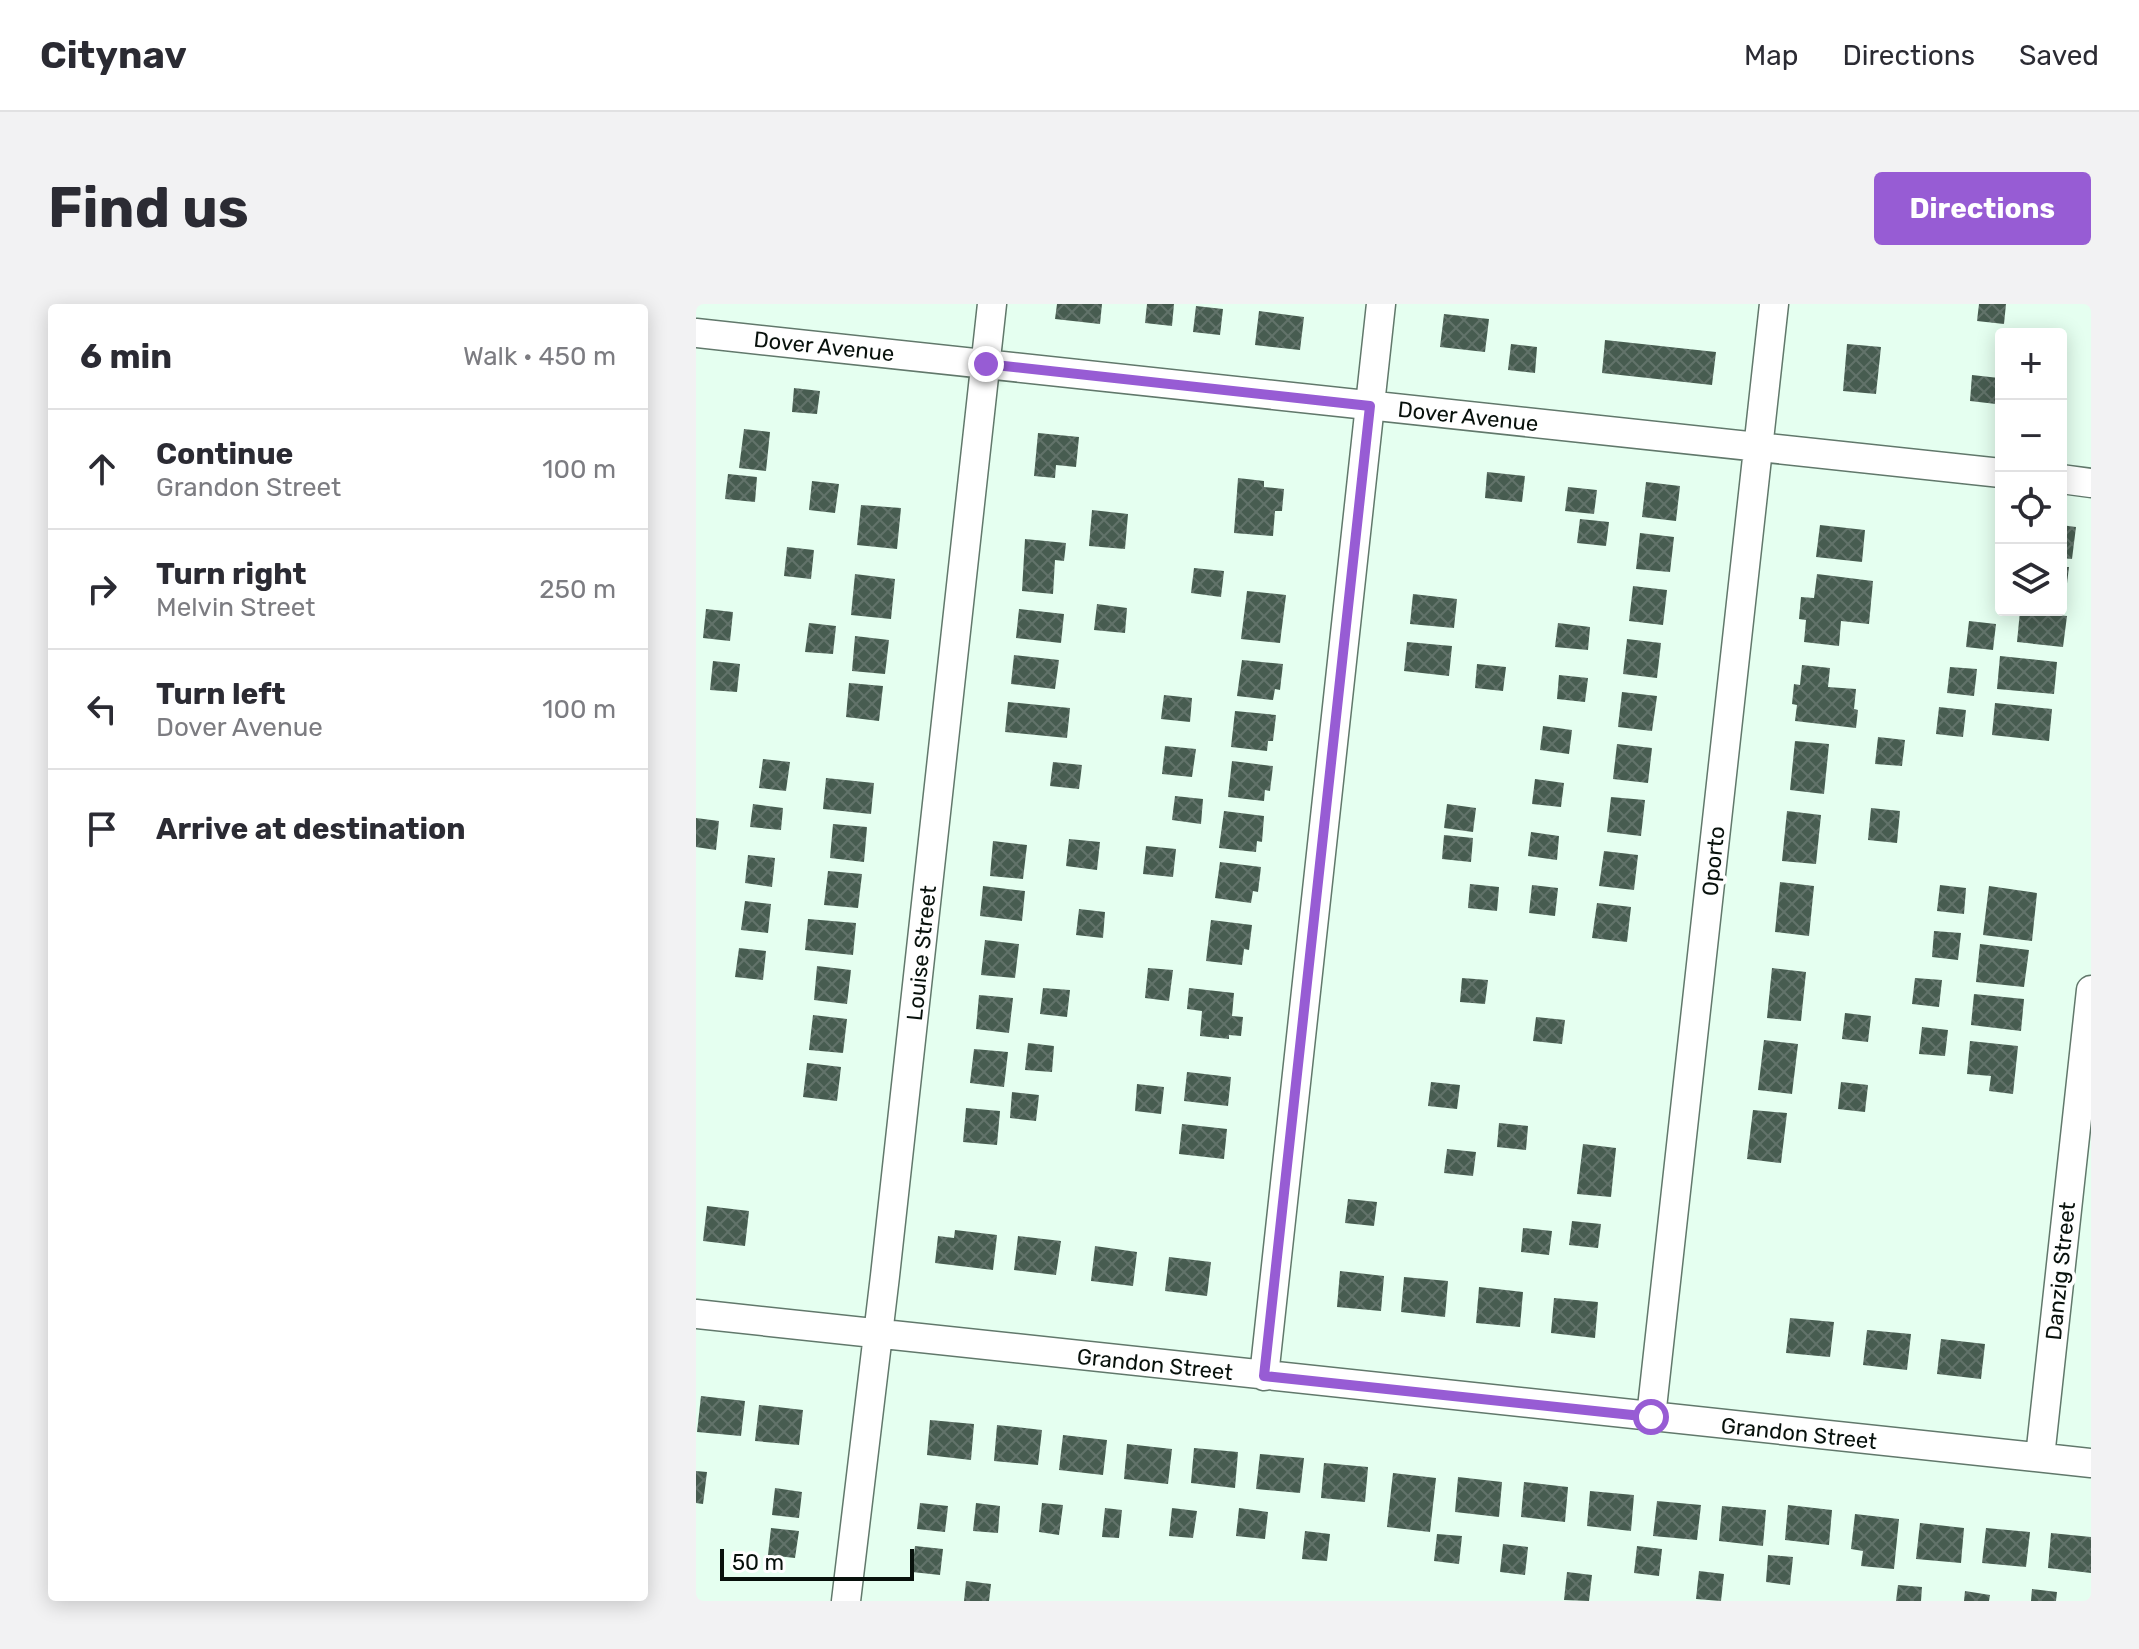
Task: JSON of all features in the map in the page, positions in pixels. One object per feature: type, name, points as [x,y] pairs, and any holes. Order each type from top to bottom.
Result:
[{"type":"street","name":"Louise Street","points":[[846,1601],[992,304]]},
{"type":"street","points":[[1264,1376],[1381,304]]},
{"type":"street","name":"Oporto","points":[[1651,1417],[1774,304]]},
{"type":"street","name":"Dover Avenue","points":[[696,333],[1995,472]]},
{"type":"street","points":[[2067,480],[2091,483]]},
{"type":"street","name":"Danzig Street","points":[[2040,1457],[2091,990]]},
{"type":"street","name":"Grandon Street","points":[[696,1314],[2091,1463]]},
{"type":"building","points":[[1057,304],[1102,304],[1100,324],[1055,319]]},
{"type":"building","points":[[1147,304],[1174,304],[1172,326],[1145,323]]},
{"type":"building","points":[[1979,304],[2006,304],[2004,324],[1977,321]]},
{"type":"building","points":[[1196,306],[1223,309],[1220,335],[1193,332]]},
{"type":"building","points":[[1259,311],[1304,317],[1300,350],[1255,345]]},
{"type":"building","points":[[1444,314],[1489,319],[1485,352],[1440,347]]},
{"type":"building","points":[[1605,340],[1716,352],[1712,385],[1602,373]]},
{"type":"building","points":[[1511,344],[1537,347],[1535,373],[1508,370]]},
{"type":"building","points":[[1847,344],[1881,347],[1876,394],[1843,391]]},
{"type":"building","points":[[1972,375],[1995,378],[1995,404],[1970,401]]},
{"type":"building","points":[[794,388],[820,391],[817,414],[792,412]]},
{"type":"building","points":[[744,429],[770,432],[766,471],[739,468]]},
{"type":"building","points":[[1038,433],[1079,437],[1076,467],[1056,465],[1055,478],[1034,476]]},
{"type":"building","points":[[1487,472],[1525,476],[1522,502],[1485,498]]},
{"type":"building","points":[[728,474],[757,477],[755,502],[725,499]]},
{"type":"building","points":[[1238,478],[1264,481],[1264,487],[1284,489],[1282,511],[1275,511],[1273,536],[1234,533]]},
{"type":"building","points":[[812,481],[839,484],[835,513],[809,510]]},
{"type":"building","points":[[1646,482],[1680,486],[1676,521],[1642,517]]},
{"type":"building","points":[[1568,487],[1597,490],[1594,514],[1565,511]]},
{"type":"building","points":[[861,505],[901,508],[897,549],[857,545]]},
{"type":"building","points":[[1092,510],[1128,514],[1125,549],[1089,546]]},
{"type":"building","points":[[1580,519],[1609,522],[1606,546],[1577,543]]},
{"type":"building","points":[[1820,525],[1865,530],[1862,562],[1816,557]]},
{"type":"building","points":[[2067,526],[2076,527],[2072,559],[2067,559]]},
{"type":"building","points":[[1640,533],[1674,537],[1670,572],[1636,569]]},
{"type":"building","points":[[1025,539],[1066,543],[1064,561],[1055,560],[1053,594],[1022,591]]},
{"type":"building","points":[[787,547],[814,550],[811,579],[784,576]]},
{"type":"building","points":[[1194,568],[1224,571],[1221,597],[1191,593]]},
{"type":"building","points":[[855,574],[895,579],[891,619],[851,615]]},
{"type":"building","points":[[1817,574],[1873,581],[1869,624],[1841,621],[1839,646],[1804,642],[1806,620],[1799,619],[1801,597],[1814,598]]},
{"type":"building","points":[[1633,586],[1667,590],[1663,625],[1629,621]]},
{"type":"building","points":[[1247,591],[1286,595],[1280,643],[1241,639]]},
{"type":"building","points":[[1413,594],[1457,599],[1454,628],[1410,624]]},
{"type":"building","points":[[1097,604],[1127,608],[1125,633],[1094,630]]},
{"type":"building","points":[[706,609],[733,612],[730,641],[703,638]]},
{"type":"building","points":[[1019,609],[1064,614],[1061,643],[1016,638]]},
{"type":"building","points":[[2020,616],[2067,616],[2063,647],[2017,642]]},
{"type":"building","points":[[1969,621],[1996,624],[1993,650],[1966,647]]},
{"type":"building","points":[[809,623],[836,626],[833,654],[805,652]]},
{"type":"building","points":[[1558,623],[1590,627],[1588,650],[1555,647]]},
{"type":"building","points":[[855,636],[889,640],[885,674],[852,671]]},
{"type":"building","points":[[1627,639],[1661,643],[1657,678],[1623,674]]},
{"type":"building","points":[[1407,642],[1452,646],[1449,676],[1404,671]]},
{"type":"building","points":[[1014,655],[1059,660],[1055,689],[1011,684]]},
{"type":"building","points":[[2000,656],[2057,662],[2054,694],[1997,689]]},
{"type":"building","points":[[1242,660],[1283,664],[1280,690],[1275,689],[1273,700],[1237,696]]},
{"type":"building","points":[[713,661],[740,664],[737,692],[710,690]]},
{"type":"building","points":[[1477,664],[1506,667],[1503,691],[1475,688]]},
{"type":"building","points":[[1802,665],[1830,668],[1828,687],[1856,689],[1856,728],[1795,721],[1797,705],[1792,704],[1794,684],[1800,685]]},
{"type":"building","points":[[1950,667],[1977,669],[1974,696],[1947,693]]},
{"type":"building","points":[[1559,675],[1588,678],[1585,702],[1557,699]]},
{"type":"building","points":[[849,683],[883,686],[879,721],[846,717]]},
{"type":"building","points":[[1622,692],[1657,696],[1652,731],[1618,727]]},
{"type":"building","points":[[1164,695],[1192,698],[1190,722],[1161,719]]},
{"type":"building","points":[[1008,702],[1070,708],[1067,738],[1005,732]]},
{"type":"building","points":[[1995,703],[2052,709],[2049,741],[1992,735]]},
{"type":"building","points":[[1939,707],[1966,710],[1963,737],[1936,734]]},
{"type":"building","points":[[1235,711],[1276,715],[1273,741],[1268,741],[1267,751],[1231,747]]},
{"type":"building","points":[[1543,726],[1572,730],[1569,754],[1540,750]]},
{"type":"building","points":[[1878,737],[1905,740],[1902,766],[1875,764]]},
{"type":"building","points":[[1795,741],[1829,744],[1824,794],[1790,790]]},
{"type":"building","points":[[1617,744],[1652,748],[1648,783],[1613,779]]},
{"type":"building","points":[[1165,746],[1196,749],[1192,777],[1162,774]]},
{"type":"building","points":[[763,759],[790,762],[786,791],[759,788]]},
{"type":"building","points":[[1232,761],[1273,766],[1270,791],[1265,790],[1264,801],[1228,797]]},
{"type":"building","points":[[1053,762],[1082,765],[1079,789],[1050,786]]},
{"type":"building","points":[[826,778],[874,783],[871,814],[823,809]]},
{"type":"building","points":[[1535,779],[1564,783],[1561,807],[1532,804]]},
{"type":"building","points":[[1175,796],[1203,799],[1201,824],[1172,820]]},
{"type":"building","points":[[1611,797],[1645,800],[1641,836],[1607,832]]},
{"type":"building","points":[[753,804],[783,808],[781,830],[750,827]]},
{"type":"building","points":[[1447,804],[1476,808],[1473,832],[1444,828]]},
{"type":"building","points":[[1871,808],[1900,811],[1897,843],[1868,840]]},
{"type":"building","points":[[1224,811],[1264,816],[1262,842],[1257,841],[1256,852],[1219,848]]},
{"type":"building","points":[[1787,811],[1821,815],[1816,864],[1782,861]]},
{"type":"building","points":[[696,818],[719,821],[716,850],[696,847]]},
{"type":"building","points":[[833,824],[867,827],[864,862],[830,858]]},
{"type":"building","points":[[1531,832],[1559,836],[1557,860],[1528,856]]},
{"type":"building","points":[[1444,835],[1473,838],[1471,862],[1442,859]]},
{"type":"building","points":[[1069,839],[1100,842],[1097,870],[1066,866]]},
{"type":"building","points":[[993,841],[1027,845],[1023,879],[990,876]]},
{"type":"building","points":[[1146,846],[1176,849],[1173,877],[1143,874]]},
{"type":"building","points":[[1604,851],[1638,855],[1634,890],[1599,886]]},
{"type":"building","points":[[748,855],[775,858],[772,887],[745,883]]},
{"type":"building","points":[[1220,862],[1261,867],[1258,892],[1253,891],[1251,903],[1215,898]]},
{"type":"building","points":[[828,871],[862,874],[858,908],[824,905]]},
{"type":"building","points":[[1780,882],[1814,886],[1809,936],[1775,932]]},
{"type":"building","points":[[1470,884],[1499,887],[1497,911],[1468,908]]},
{"type":"building","points":[[1532,885],[1558,888],[1555,916],[1529,913]]},
{"type":"building","points":[[1940,885],[1966,888],[1964,914],[1937,911]]},
{"type":"building","points":[[983,886],[1025,891],[1022,921],[980,916]]},
{"type":"building","points":[[1989,886],[2037,893],[2032,941],[1983,935]]},
{"type":"building","points":[[745,901],[771,904],[768,933],[741,930]]},
{"type":"building","points":[[1597,903],[1631,907],[1627,942],[1592,938]]},
{"type":"building","points":[[1079,909],[1105,912],[1103,938],[1076,935]]},
{"type":"building","points":[[808,919],[856,923],[853,955],[805,950]]},
{"type":"building","points":[[1211,920],[1252,925],[1249,950],[1244,949],[1242,965],[1206,961]]},
{"type":"building","points":[[1934,931],[1961,933],[1958,960],[1932,957]]},
{"type":"building","points":[[985,940],[1019,944],[1015,978],[981,975]]},
{"type":"building","points":[[1980,944],[2029,950],[2024,987],[1976,982]]},
{"type":"building","points":[[739,948],[766,951],[763,980],[735,977]]},
{"type":"building","points":[[817,966],[851,970],[847,1004],[814,1000]]},
{"type":"building","points":[[1148,968],[1173,970],[1169,1001],[1145,998]]},
{"type":"building","points":[[1772,968],[1806,972],[1801,1021],[1767,1018]]},
{"type":"building","points":[[1462,978],[1488,980],[1485,1004],[1460,1002]]},
{"type":"building","points":[[1915,978],[1942,980],[1939,1007],[1912,1004]]},
{"type":"building","points":[[1043,988],[1070,990],[1067,1017],[1040,1014]]},
{"type":"building","points":[[1189,988],[1234,993],[1232,1016],[1243,1017],[1241,1036],[1229,1035],[1229,1039],[1200,1036],[1202,1011],[1187,1009]]},
{"type":"building","points":[[1974,994],[2024,999],[2021,1031],[1971,1025]]},
{"type":"building","points":[[979,995],[1013,998],[1009,1033],[976,1029]]},
{"type":"building","points":[[1845,1013],[1871,1016],[1868,1042],[1842,1039]]},
{"type":"building","points":[[813,1015],[847,1019],[843,1053],[809,1050]]},
{"type":"building","points":[[1536,1017],[1565,1020],[1562,1044],[1533,1041]]},
{"type":"building","points":[[1922,1027],[1948,1030],[1945,1056],[1919,1054]]},
{"type":"building","points":[[1764,1040],[1798,1044],[1792,1094],[1758,1090]]},
{"type":"building","points":[[1970,1041],[2018,1046],[2013,1094],[1989,1091],[1991,1076],[1967,1074]]},
{"type":"building","points":[[1028,1043],[1054,1046],[1052,1072],[1025,1070]]},
{"type":"building","points":[[974,1049],[1008,1052],[1004,1087],[970,1083]]},
{"type":"building","points":[[807,1063],[841,1067],[837,1101],[803,1097]]},
{"type":"building","points":[[1187,1072],[1231,1077],[1228,1106],[1184,1101]]},
{"type":"building","points":[[1431,1082],[1460,1085],[1457,1109],[1428,1106]]},
{"type":"building","points":[[1841,1082],[1868,1085],[1865,1112],[1838,1109]]},
{"type":"building","points":[[1137,1084],[1164,1087],[1161,1114],[1135,1111]]},
{"type":"building","points":[[1012,1092],[1039,1095],[1036,1121],[1010,1118]]},
{"type":"building","points":[[966,1108],[1000,1111],[997,1145],[963,1142]]},
{"type":"building","points":[[1753,1110],[1787,1113],[1781,1163],[1747,1159]]},
{"type":"building","points":[[1499,1123],[1528,1126],[1526,1150],[1497,1147]]},
{"type":"building","points":[[1182,1124],[1227,1129],[1224,1159],[1179,1154]]},
{"type":"building","points":[[1583,1144],[1616,1148],[1611,1197],[1577,1194]]},
{"type":"building","points":[[1447,1149],[1476,1152],[1473,1176],[1444,1173]]},
{"type":"building","points":[[1348,1199],[1377,1202],[1374,1226],[1345,1223]]},
{"type":"building","points":[[707,1206],[749,1211],[745,1246],[703,1241]]},
{"type":"building","points":[[1572,1221],[1601,1224],[1598,1248],[1569,1245]]},
{"type":"building","points":[[1523,1228],[1552,1231],[1549,1255],[1521,1252]]},
{"type":"building","points":[[955,1230],[997,1235],[993,1270],[935,1263],[938,1236],[954,1238]]},
{"type":"building","points":[[1018,1236],[1061,1241],[1056,1275],[1014,1270]]},
{"type":"building","points":[[1095,1246],[1137,1252],[1133,1286],[1091,1281]]},
{"type":"building","points":[[1169,1257],[1211,1262],[1207,1296],[1165,1291]]},
{"type":"building","points":[[1340,1271],[1384,1276],[1381,1311],[1337,1307]]},
{"type":"building","points":[[1404,1277],[1448,1281],[1445,1317],[1401,1312]]},
{"type":"building","points":[[1479,1287],[1523,1292],[1520,1327],[1476,1323]]},
{"type":"building","points":[[1554,1298],[1598,1302],[1595,1338],[1551,1333]]},
{"type":"building","points":[[1790,1318],[1834,1322],[1830,1357],[1786,1353]]},
{"type":"building","points":[[1867,1330],[1911,1334],[1907,1370],[1863,1365]]},
{"type":"building","points":[[1941,1339],[1985,1344],[1981,1379],[1937,1374]]},
{"type":"building","points":[[701,1396],[745,1401],[741,1436],[697,1432]]},
{"type":"building","points":[[759,1405],[803,1410],[799,1445],[755,1441]]},
{"type":"building","points":[[930,1420],[974,1424],[971,1460],[927,1455]]},
{"type":"building","points":[[997,1425],[1042,1430],[1038,1465],[994,1461]]},
{"type":"building","points":[[1063,1435],[1107,1440],[1103,1475],[1059,1470]]},
{"type":"building","points":[[1127,1444],[1172,1449],[1168,1484],[1124,1479]]},
{"type":"building","points":[[1194,1448],[1238,1452],[1235,1488],[1191,1483]]},
{"type":"building","points":[[1260,1454],[1304,1458],[1300,1493],[1256,1489]]},
{"type":"building","points":[[1324,1463],[1368,1467],[1365,1502],[1321,1498]]},
{"type":"building","points":[[696,1471],[707,1472],[703,1504],[696,1503]]},
{"type":"building","points":[[1393,1473],[1436,1478],[1430,1532],[1387,1527]]},
{"type":"building","points":[[1458,1477],[1502,1482],[1499,1517],[1455,1512]]},
{"type":"building","points":[[1524,1482],[1568,1487],[1565,1522],[1521,1517]]},
{"type":"building","points":[[775,1488],[802,1492],[799,1518],[772,1515]]},
{"type":"building","points":[[1590,1491],[1634,1495],[1631,1531],[1587,1526]]},
{"type":"building","points":[[1657,1501],[1701,1505],[1697,1540],[1653,1536]]},
{"type":"building","points":[[920,1503],[948,1506],[945,1532],[917,1529]]},
{"type":"building","points":[[976,1503],[1000,1506],[998,1533],[973,1531]]},
{"type":"building","points":[[1042,1503],[1063,1505],[1059,1535],[1039,1532]]},
{"type":"building","points":[[1788,1505],[1832,1510],[1829,1545],[1785,1540]]},
{"type":"building","points":[[1722,1506],[1766,1510],[1763,1546],[1719,1541]]},
{"type":"building","points":[[1105,1508],[1122,1510],[1119,1538],[1102,1537]]},
{"type":"building","points":[[1172,1508],[1197,1511],[1193,1538],[1169,1536]]},
{"type":"building","points":[[1239,1508],[1268,1512],[1265,1539],[1236,1536]]},
{"type":"building","points":[[1855,1514],[1899,1519],[1894,1569],[1861,1566],[1863,1551],[1851,1549]]},
{"type":"building","points":[[1920,1523],[1964,1528],[1961,1563],[1916,1559]]},
{"type":"building","points":[[771,1528],[799,1531],[795,1558],[768,1555]]},
{"type":"building","points":[[1986,1528],[2030,1532],[2026,1567],[1982,1563]]},
{"type":"building","points":[[1305,1531],[1330,1534],[1327,1561],[1302,1559]]},
{"type":"building","points":[[2051,1533],[2091,1537],[2091,1573],[2048,1568]]},
{"type":"building","points":[[1437,1534],[1462,1536],[1459,1564],[1434,1561]]},
{"type":"building","points":[[1503,1544],[1528,1547],[1525,1575],[1500,1572]]},
{"type":"building","points":[[915,1546],[943,1549],[940,1575],[912,1572]]},
{"type":"building","points":[[1637,1546],[1662,1549],[1659,1576],[1634,1573]]},
{"type":"building","points":[[1768,1555],[1793,1557],[1790,1585],[1766,1582]]},
{"type":"building","points":[[1699,1571],[1724,1574],[1721,1601],[1696,1599]]},
{"type":"building","points":[[1567,1572],[1592,1575],[1589,1601],[1564,1600]]},
{"type":"building","points":[[966,1581],[991,1584],[989,1601],[964,1601]]},
{"type":"building","points":[[1898,1585],[1922,1587],[1921,1601],[1896,1601]]},
{"type":"building","points":[[2032,1589],[2057,1592],[2056,1601],[2031,1601]]},
{"type":"building","points":[[1965,1591],[1990,1595],[1989,1601],[1964,1601]]},
{"type":"route","points":[[986,364],[1370,406],[1264,1376],[1651,1417]]}]
